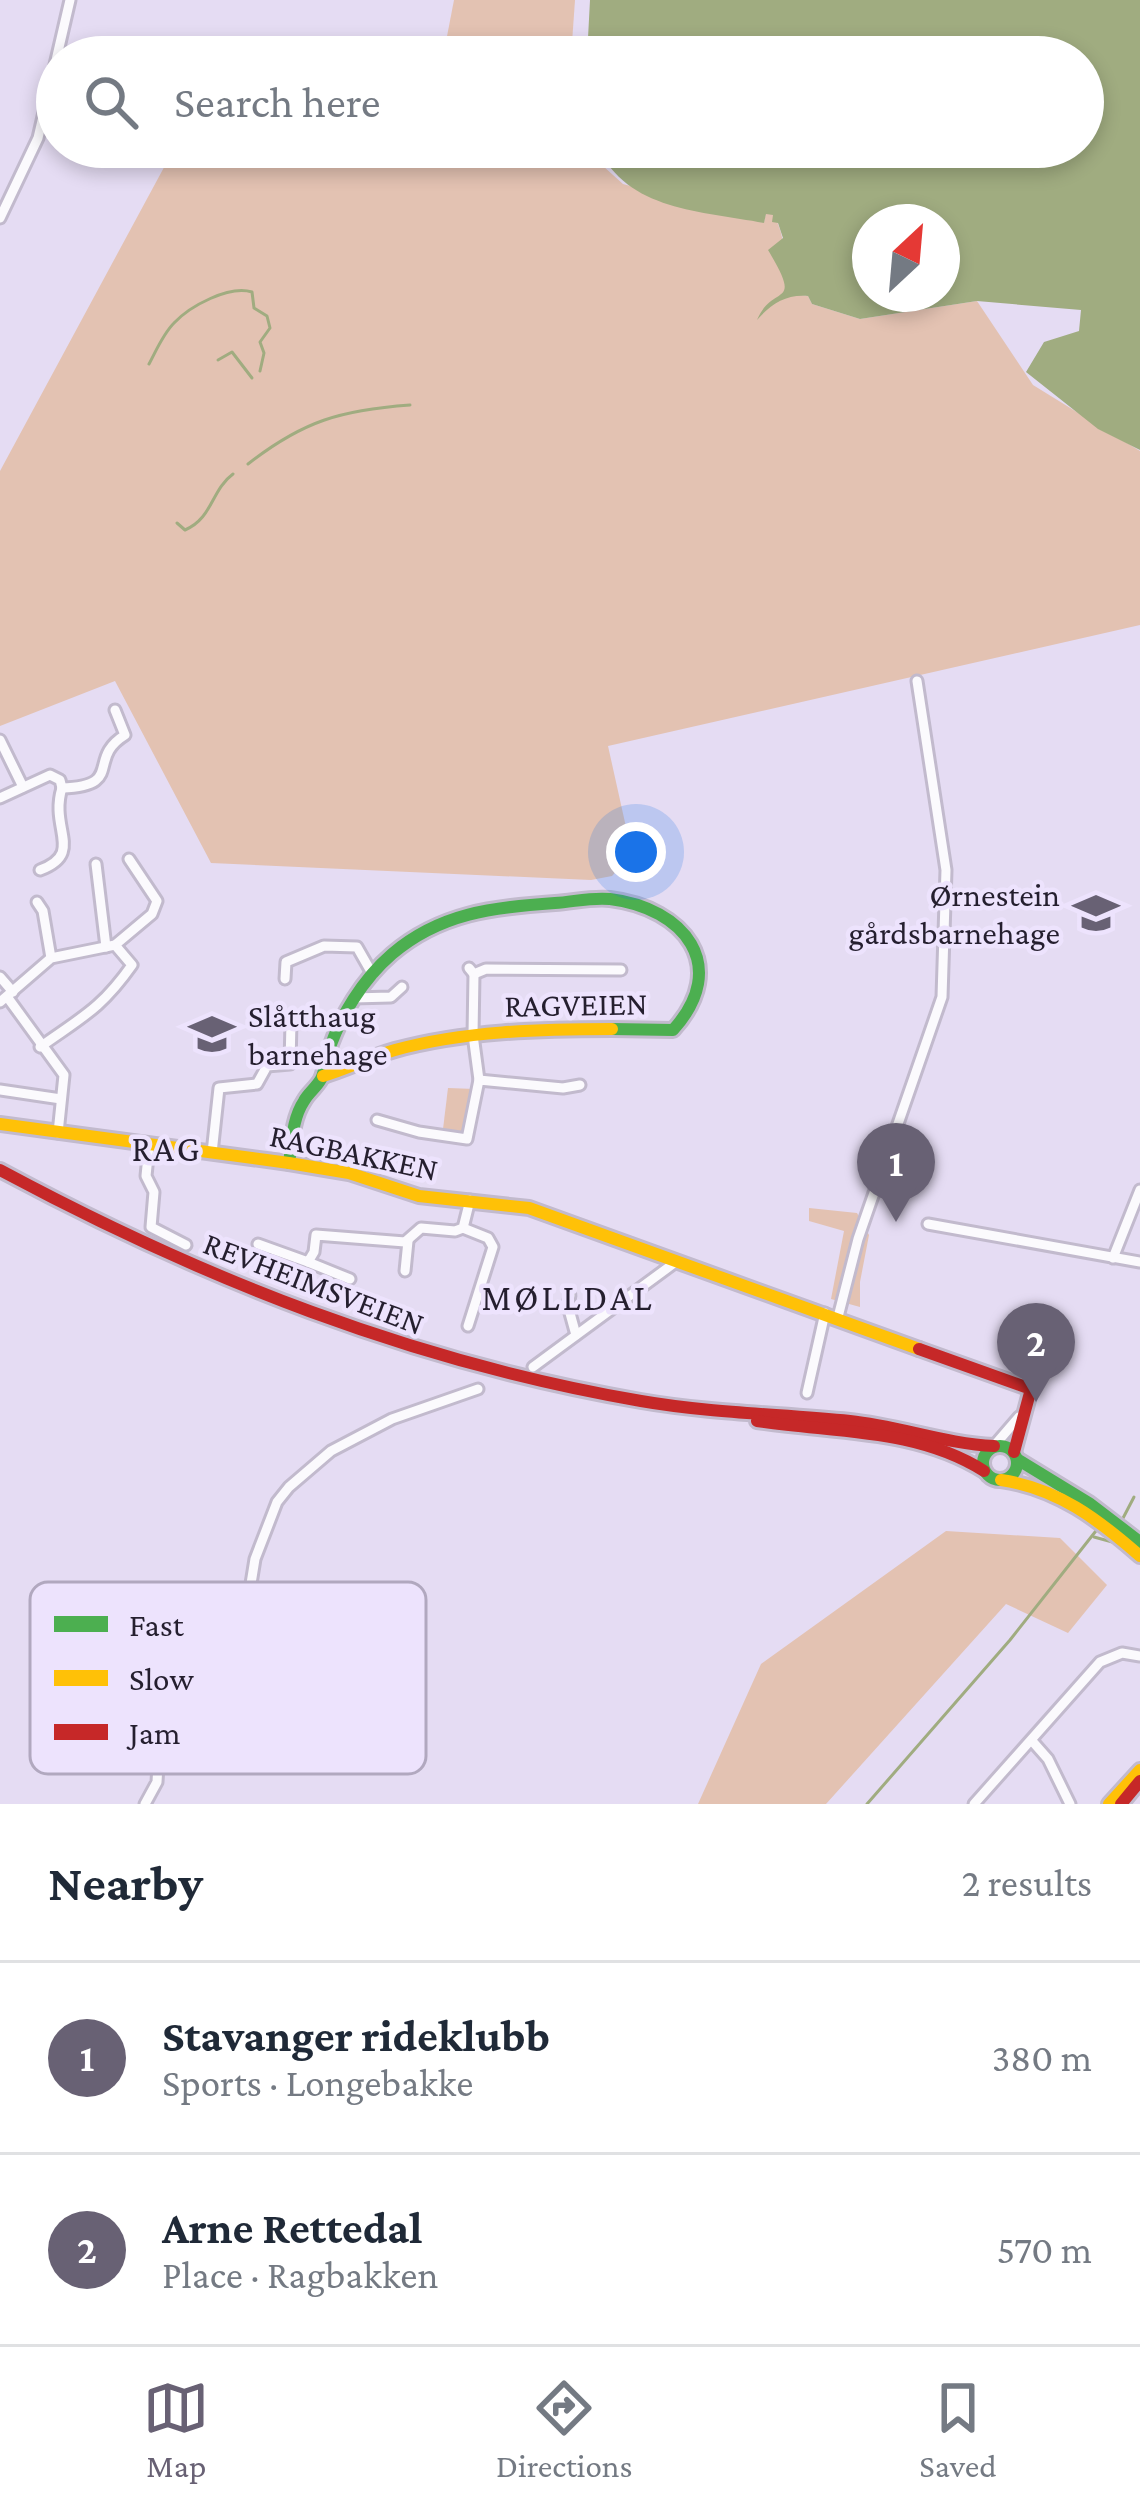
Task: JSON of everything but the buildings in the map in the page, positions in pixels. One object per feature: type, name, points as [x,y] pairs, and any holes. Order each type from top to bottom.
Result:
[{"type":"street","points":[[62,36],[70,0]]},
{"type":"street","points":[[0,218],[36,142]]},
{"type":"street","points":[[807,1393],[943,997],[946,870],[917,682]]},
{"type":"street","points":[[62,788],[89,787],[100,779],[110,746],[125,735],[115,710]]},
{"type":"street","points":[[0,740],[22,787]]},
{"type":"street","points":[[0,798],[50,775],[60,780],[56,811],[64,852],[58,862],[40,870]]},
{"type":"street","points":[[7,997],[51,958],[110,946],[156,908],[154,896],[129,859]]},
{"type":"street","points":[[40,1047],[98,1010],[132,965],[110,946],[96,864]]},
{"type":"street","name":"RAGVEIEN","points":[[290,1163],[298,1111],[323,1076],[327,1054],[353,998],[394,952],[464,911],[605,898],[659,916],[689,939],[701,960],[697,997],[673,1030],[560,1028],[473,1035],[367,1058],[323,1076]]},
{"type":"street","points":[[38,902],[44,911],[51,958]]},
{"type":"street","points":[[285,979],[286,962],[324,946],[357,947],[373,975]]},
{"type":"street","points":[[377,1120],[467,1139],[479,1080],[472,971],[621,970]]},
{"type":"street","points":[[0,977],[7,997],[64,1075],[58,1132]]},
{"type":"street","points":[[353,998],[391,998],[402,987]]},
{"type":"street","points":[[212,1154],[218,1088],[257,1084],[267,1066],[290,1064],[291,1022]]},
{"type":"street","points":[[479,1080],[563,1088],[580,1085]]},
{"type":"street","points":[[0,1090],[61,1099]]},
{"type":"street","name":"RAGBAKKEN","points":[[0,1124],[290,1163],[349,1173],[419,1196],[529,1208],[1031,1389],[1027,1401]]},
{"type":"street","points":[[149,1146],[146,1176],[154,1192],[151,1227],[186,1245]]},
{"type":"street","name":"REVHEIMSVEIEN","points":[[0,1174],[234,1286],[393,1344],[517,1378],[770,1424],[919,1444],[964,1457],[984,1472]]},
{"type":"street","points":[[1113,1258],[1140,1190]]},
{"type":"street","points":[[463,1228],[470,1200]]},
{"type":"street","points":[[928,1224],[1140,1262]]},
{"type":"street","points":[[405,1271],[408,1241],[421,1228],[463,1228],[488,1238],[494,1247],[468,1326]]},
{"type":"street","points":[[308,1262],[316,1235],[408,1241]]},
{"type":"street","points":[[258,1244],[350,1279]]},
{"type":"street","points":[[533,1367],[677,1261]]},
{"type":"street","points":[[569,1294],[576,1335]]},
{"type":"street","points":[[251,1582],[255,1558],[283,1495],[331,1451],[392,1419],[478,1388]]},
{"type":"street","points":[[1027,1401],[1014,1427],[983,1456],[984,1472],[1073,1499],[1140,1556]]},
{"type":"street","points":[[1001,1480],[1013,1474],[1027,1401]]},
{"type":"street","name":"REVHEIMSVEIEN","points":[[700,1409],[885,1425],[994,1446]]},
{"type":"street","points":[[994,1446],[1006,1447],[1140,1543]]},
{"type":"street","points":[[974,1804],[1100,1661],[1122,1653],[1140,1656]]},
{"type":"street","points":[[1033,1742],[1048,1759],[1070,1804]]},
{"type":"street","points":[[1109,1804],[1140,1770]]},
{"type":"street","points":[[145,1804],[158,1774]]},
{"type":"street","points":[[1121,1804],[1140,1781]]},
{"type":"shaded area","points":[[454,0],[575,0],[572,36],[447,36]]},
{"type":"shaded area","points":[[590,0],[1140,0],[1140,450],[1098,429],[1026,372],[1044,342],[1079,331],[1081,310],[960,304],[960,204],[852,204],[852,312],[906,312],[860,319],[800,296],[780,301],[757,320],[785,288],[768,250],[783,238],[778,223],[772,222],[773,215],[766,214],[764,223],[692,211],[647,196],[611,168],[1104,168],[1104,36],[588,36]]},
{"type":"shaded area","points":[[164,168],[605,168],[623,184],[764,222],[766,213],[774,214],[787,285],[808,296],[812,304],[860,319],[906,312],[960,312],[960,304],[977,301],[1033,385],[1140,451],[1140,625],[608,746],[632,854],[612,876],[591,880],[211,863],[115,681],[0,726],[0,471]]},
{"type":"shaded area","points":[[448,1088],[475,1089],[468,1132],[443,1129]]},
{"type":"shaded area","points":[[809,1208],[857,1213],[869,1235],[860,1307],[831,1299],[844,1231],[809,1221]]},
{"type":"shaded area","points":[[946,1531],[1060,1538],[1107,1585],[1068,1633],[1006,1604],[826,1804],[698,1804],[761,1664]]},
{"type":"waterway","points":[[149,364],[166,332],[181,317],[210,299],[243,291],[252,292],[254,308],[267,316],[270,328],[260,342],[264,353],[260,371]]},
{"type":"waterway","points":[[218,360],[232,352],[252,378]]},
{"type":"waterway","points":[[248,464],[287,437],[324,420],[410,405]]},
{"type":"waterway","points":[[177,523],[185,530],[194,525],[233,474]]},
{"type":"waterway","points":[[1121,1522],[1134,1497]]},
{"type":"waterway","points":[[867,1804],[1010,1640],[1099,1527]]},
{"type":"waterway","points":[[1094,1537],[1116,1543]]},
{"type":"traffic: fast","points":[[289,1163],[297,1115],[321,1079],[346,1012],[371,975],[429,929],[489,910],[596,899],[659,914],[691,944],[698,963],[698,984],[690,1006],[673,1030],[612,1029]]},
{"type":"traffic: fast","points":[[1000,1446],[1012,1451],[1017,1463],[1012,1475],[1000,1480],[988,1475],[983,1463],[988,1451],[1000,1446]]},
{"type":"traffic: fast","points":[[1017,1459],[1089,1503],[1140,1542]]},
{"type":"traffic: slow","points":[[323,1076],[395,1050],[448,1039],[612,1029]]},
{"type":"traffic: slow","points":[[0,1124],[289,1163],[349,1173],[419,1196],[529,1208],[919,1349]]},
{"type":"traffic: slow","points":[[1001,1480],[1040,1490],[1076,1507],[1140,1556]]},
{"type":"traffic: slow","points":[[1109,1804],[1140,1770]]},
{"type":"traffic: jam","points":[[0,1170],[232,1281],[392,1340],[473,1364],[641,1401],[850,1421],[994,1446]]},
{"type":"traffic: jam","points":[[919,1349],[1031,1389],[1014,1452]]},
{"type":"traffic: jam","points":[[757,1421],[903,1439],[984,1471]]},
{"type":"traffic: jam","points":[[1121,1804],[1140,1781]]},
{"type":"place","name":"Ørnestein gårdsbarnehage","points":[[1096,913]]},
{"type":"place","name":"Slåtthaug barnehage","points":[[212,1034]]},
{"type":"place","name":"Stavanger rideklubb","points":[[896,1222]]},
{"type":"place","name":"Arne Rettedal","points":[[1036,1402]]},
{"type":"district","name":"RAG","points":[[167,1149]]},
{"type":"district","name":"MØLLDAL","points":[[568,1298]]}]
